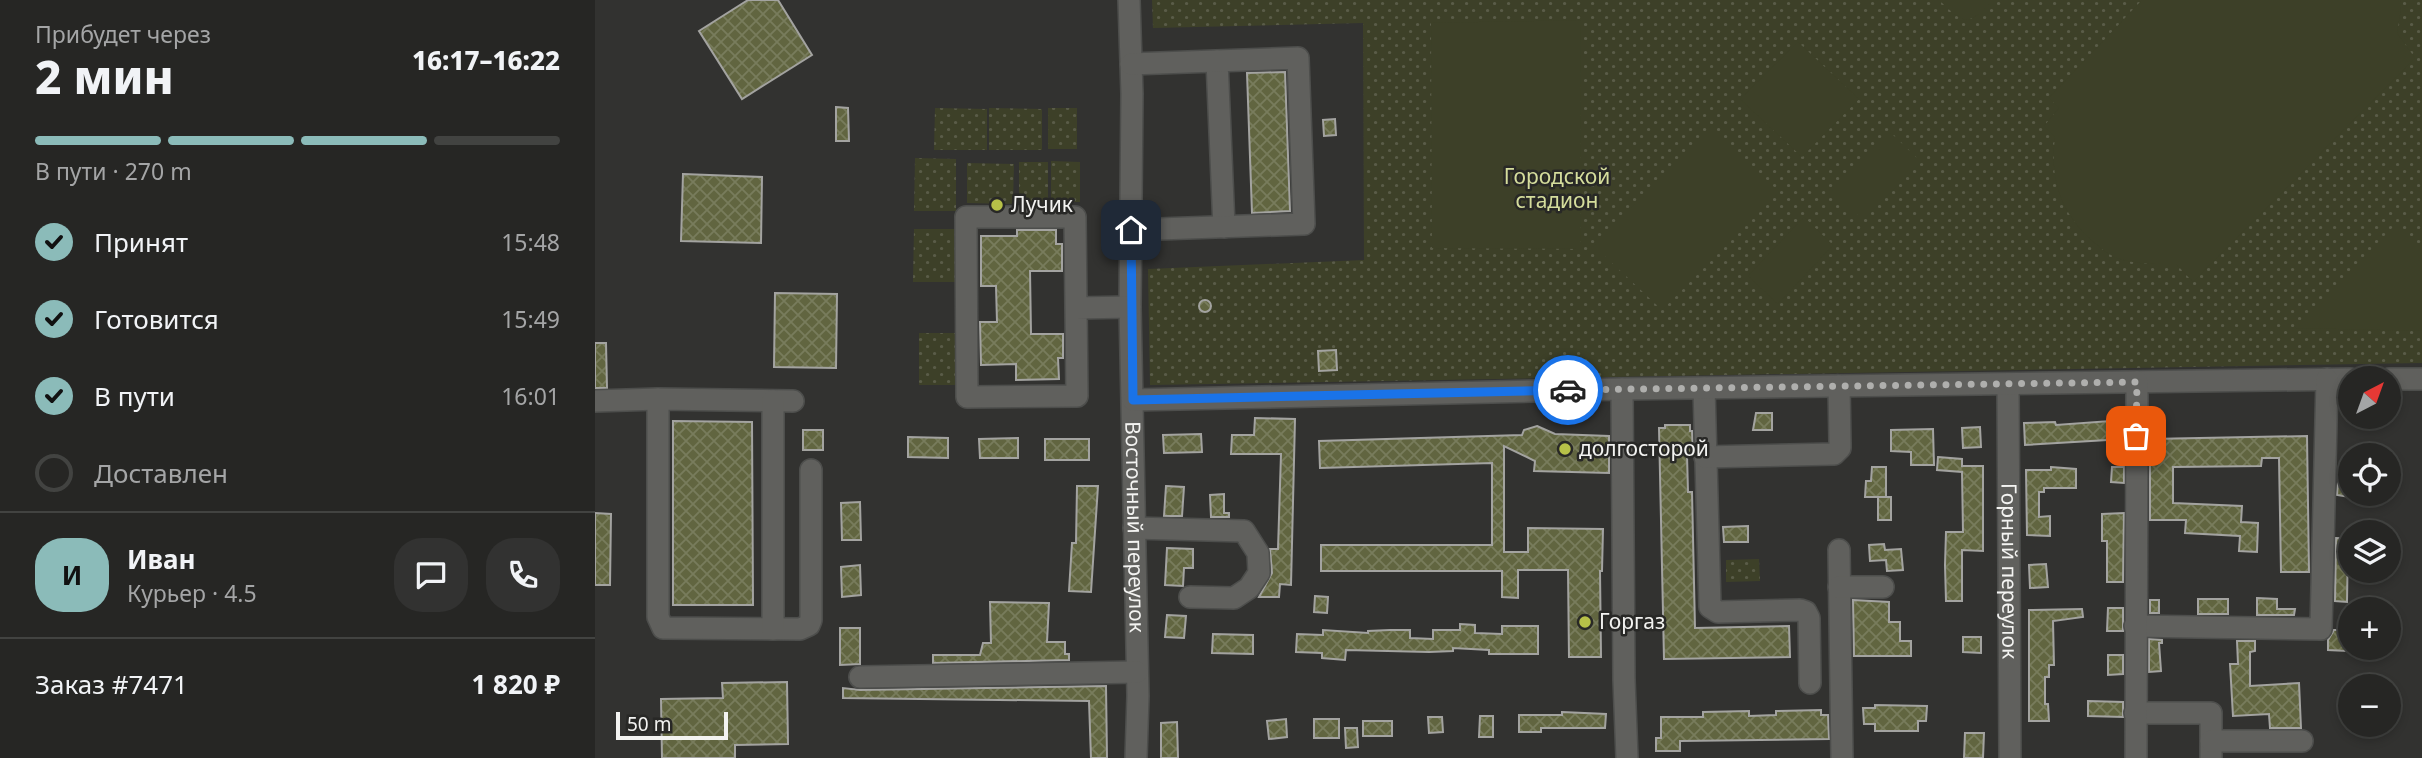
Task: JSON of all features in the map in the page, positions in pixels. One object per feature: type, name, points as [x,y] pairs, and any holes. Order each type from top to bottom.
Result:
[{"type":"street","name":"Восточный переулок","points":[[1129,0],[1136,758]]},
{"type":"street","points":[[1131,64],[1298,58],[1304,224],[1131,230]]},
{"type":"street","points":[[1217,61],[1224,227]]},
{"type":"street","points":[[966,217],[1075,217],[1076,307],[1077,396],[967,397],[966,217]]},
{"type":"street","points":[[1076,307],[1130,307]]},
{"type":"street","points":[[2135,626],[2321,629],[2327,379]]},
{"type":"street","points":[[1133,400],[1622,389],[2338,379]]},
{"type":"street","points":[[2401,379],[2422,379]]},
{"type":"street","points":[[2136,758],[2137,382]]},
{"type":"street","name":"Горный переулок","points":[[2008,384],[2010,758]]},
{"type":"street","points":[[1705,457],[1834,454],[1840,448],[1839,386]]},
{"type":"street","points":[[1704,388],[1710,607],[1718,612],[1806,612],[1809,618],[1810,683]]},
{"type":"street","points":[[1622,389],[1627,758]]},
{"type":"street","points":[[658,399],[659,623],[663,628],[805,628],[811,620],[811,470]]},
{"type":"street","points":[[595,401],[783,401],[773,629]]},
{"type":"street","points":[[1134,528],[1244,531],[1258,553],[1259,573],[1249,588],[1234,598],[1190,597]]},
{"type":"street","points":[[1839,550],[1842,758]]},
{"type":"street","points":[[1839,587],[1883,587]]},
{"type":"street","points":[[860,677],[1137,672]]},
{"type":"street","points":[[2135,713],[2211,713],[2211,749],[2302,741]]},
{"type":"green space","name":"Городской стадион","points":[[1152,0],[2422,0],[2422,363],[1150,385],[1148,269],[1364,260],[1363,23],[1153,28]]},
{"type":"green space","points":[[1939,0],[1994,0],[1978,15],[1967,20],[1955,15]]},
{"type":"green space","points":[[2142,0],[2400,0],[2397,33],[2415,58],[2193,282],[2176,264],[2139,263],[2117,258],[2087,236],[2063,203],[2054,165],[2055,137],[2044,126],[2059,108],[2049,98]]},
{"type":"green space","points":[[1581,20],[1580,249],[1432,248],[1431,23]]},
{"type":"green space","points":[[1798,42],[1859,99],[1802,157],[1740,99]]},
{"type":"green space","points":[[935,108],[987,109],[987,150],[934,150]]},
{"type":"green space","points":[[989,108],[1042,109],[1042,150],[989,150]]},
{"type":"green space","points":[[1048,108],[1077,108],[1077,149],[1048,149]]},
{"type":"green space","points":[[1711,126],[1779,192],[1662,310],[1594,246]]},
{"type":"green space","points":[[1891,133],[1921,162],[1863,220],[1832,191]]},
{"type":"green space","points":[[915,158],[956,159],[956,211],[914,211]]},
{"type":"green space","points":[[1051,161],[1080,162],[1080,202],[1051,202]]},
{"type":"green space","points":[[1019,162],[1048,162],[1048,202],[1019,202]]},
{"type":"green space","points":[[967,163],[1014,164],[1013,204],[967,203]]},
{"type":"green space","points":[[1804,217],[1833,245],[1778,304],[1748,276]]},
{"type":"green space","points":[[2396,224],[2422,249],[2422,331],[2295,328]]},
{"type":"green space","points":[[914,229],[955,229],[955,282],[913,282]]},
{"type":"green space","points":[[919,333],[961,333],[961,385],[919,385]]},
{"type":"green space","points":[[1759,559],[1760,581],[1726,582],[1726,560]]},
{"type":"building","points":[[748,0],[778,0],[812,55],[742,99],[699,31]]},
{"type":"building","points":[[1285,72],[1290,211],[1252,213],[1247,73]]},
{"type":"building","points":[[836,107],[848,108],[849,141],[836,141]]},
{"type":"building","points":[[1335,119],[1336,135],[1324,136],[1323,120]]},
{"type":"building","points":[[683,174],[762,177],[761,243],[681,241]]},
{"type":"building","points":[[1017,230],[1056,230],[1056,244],[1062,244],[1062,271],[1030,271],[1031,334],[1063,334],[1063,358],[1058,358],[1059,379],[1016,380],[1016,364],[981,365],[980,322],[997,322],[996,286],[981,286],[981,236],[1017,236]]},
{"type":"building","points":[[775,293],[837,294],[836,368],[774,367]]},
{"type":"building","points":[[1200,301],[1210,301],[1210,311],[1200,311]]},
{"type":"building","points":[[595,343],[606,343],[607,388],[595,388]]},
{"type":"building","points":[[1336,350],[1337,370],[1319,371],[1318,351]]},
{"type":"building","points":[[1756,413],[1772,413],[1772,430],[1753,430]]},
{"type":"building","points":[[1255,418],[1295,419],[1291,585],[1280,584],[1279,597],[1259,597],[1272,573],[1270,549],[1278,549],[1281,454],[1231,454],[1232,435],[1254,435]]},
{"type":"building","points":[[2124,420],[2124,439],[2025,445],[2024,423],[2055,422],[2056,425]]},
{"type":"building","points":[[673,421],[752,422],[753,605],[673,605]]},
{"type":"building","points":[[1665,425],[1690,425],[1692,431],[1693,454],[1687,455],[1688,492],[1692,492],[1695,628],[1789,626],[1790,657],[1664,659],[1659,428],[1665,428]]},
{"type":"building","points":[[1537,426],[1555,434],[1609,436],[1609,473],[1534,471],[1535,461],[1504,446],[1504,552],[1528,552],[1528,528],[1603,529],[1600,571],[1601,657],[1569,657],[1568,570],[1518,570],[1518,598],[1502,597],[1502,571],[1321,571],[1321,545],[1492,545],[1492,463],[1320,468],[1319,441],[1522,435],[1524,430]]},
{"type":"building","points":[[1980,427],[1981,447],[1963,448],[1962,428]]},
{"type":"building","points":[[1933,429],[1934,465],[1911,465],[1911,452],[1891,451],[1891,430]]},
{"type":"building","points":[[803,430],[823,430],[823,450],[803,450]]},
{"type":"building","points":[[1201,434],[1202,452],[1164,453],[1163,435]]},
{"type":"building","points":[[2307,436],[2309,572],[2281,572],[2279,458],[2262,458],[2261,466],[2173,467],[2173,503],[2242,506],[2241,522],[2258,523],[2257,552],[2239,551],[2240,536],[2185,533],[2186,520],[2150,520],[2150,439]]},
{"type":"building","points":[[908,437],[948,438],[948,458],[908,457]]},
{"type":"building","points":[[1018,438],[1018,458],[980,458],[979,439]]},
{"type":"building","points":[[1045,439],[1089,439],[1089,460],[1045,460]]},
{"type":"building","points":[[1938,457],[1962,459],[1962,466],[1983,466],[1983,551],[1962,550],[1962,601],[1946,601],[1945,565],[1946,532],[1963,532],[1962,472],[1937,470]]},
{"type":"building","points":[[1872,467],[1886,467],[1886,497],[1865,497],[1866,481],[1871,481]]},
{"type":"building","points":[[2051,467],[2076,469],[2076,488],[2044,488],[2044,492],[2039,492],[2039,517],[2050,516],[2050,536],[2027,535],[2026,470],[2051,470]]},
{"type":"building","points":[[2112,467],[2124,467],[2124,483],[2111,482]]},
{"type":"building","points":[[1077,486],[1098,486],[1091,592],[1069,591],[1072,543],[1076,543]]},
{"type":"building","points":[[1166,486],[1184,487],[1182,516],[1164,516]]},
{"type":"building","points":[[1224,494],[1224,513],[1229,513],[1229,517],[1211,517],[1210,495]]},
{"type":"building","points":[[1878,497],[1891,497],[1891,520],[1878,520]]},
{"type":"building","points":[[860,502],[861,540],[842,540],[841,503]]},
{"type":"building","points":[[595,513],[611,514],[610,585],[595,585]]},
{"type":"building","points":[[2124,513],[2123,582],[2107,582],[2107,541],[2102,541],[2102,514]]},
{"type":"building","points":[[1748,526],[1748,542],[1724,542],[1723,527]]},
{"type":"building","points":[[2336,538],[2338,583],[2347,583],[2347,597],[2338,597],[2338,601],[2335,601]]},
{"type":"building","points":[[1884,544],[1885,550],[1901,549],[1903,570],[1887,571],[1886,560],[1870,561],[1869,545]]},
{"type":"building","points":[[1167,548],[1193,549],[1193,568],[1184,568],[1183,586],[1165,585]]},
{"type":"building","points":[[2046,564],[2048,587],[2030,588],[2029,565]]},
{"type":"building","points":[[860,565],[861,595],[842,597],[841,567]]},
{"type":"building","points":[[1315,596],[1328,597],[1327,613],[1314,612]]},
{"type":"building","points":[[2257,598],[2277,599],[2277,609],[2295,609],[2294,615],[2257,615]]},
{"type":"building","points":[[2198,599],[2228,599],[2228,614],[2198,614]]},
{"type":"building","points":[[1853,600],[1889,602],[1889,622],[1900,622],[1900,641],[1911,641],[1911,656],[1854,656]]},
{"type":"building","points":[[2150,600],[2159,600],[2159,613],[2150,613]]},
{"type":"building","points":[[990,602],[1049,603],[1047,642],[1065,642],[1065,654],[1069,654],[1069,660],[933,663],[933,655],[980,655],[983,643],[991,643]]},
{"type":"building","points":[[2108,608],[2123,608],[2123,631],[2107,631]]},
{"type":"building","points":[[2082,609],[2083,617],[2053,621],[2054,665],[2049,665],[2049,677],[2045,677],[2045,704],[2048,704],[2049,721],[2029,721],[2029,610]]},
{"type":"building","points":[[1167,615],[1186,616],[1184,638],[1165,637]]},
{"type":"building","points":[[1460,624],[1475,625],[1475,633],[1502,634],[1502,626],[1538,626],[1538,654],[1489,654],[1489,650],[1453,648],[1453,651],[1429,652],[1346,650],[1345,660],[1322,658],[1322,653],[1296,652],[1297,634],[1323,635],[1323,630],[1368,633],[1410,630],[1410,638],[1433,639],[1433,630],[1460,630]]},
{"type":"building","points":[[840,628],[860,628],[860,664],[840,665]]},
{"type":"building","points":[[2334,630],[2338,630],[2338,651],[2328,650],[2328,640]]},
{"type":"building","points":[[1213,634],[1253,635],[1253,654],[1212,653]]},
{"type":"building","points":[[1963,637],[1981,637],[1981,653],[1963,652]]},
{"type":"building","points":[[2149,639],[2162,640],[2162,643],[2159,643],[2161,671],[2149,672]]},
{"type":"building","points":[[2237,641],[2255,641],[2255,651],[2250,652],[2250,686],[2299,683],[2301,728],[2270,728],[2269,714],[2233,716],[2230,664],[2238,664]]},
{"type":"building","points":[[2108,655],[2123,655],[2123,674],[2108,675]]},
{"type":"building","points":[[787,682],[788,744],[735,745],[735,758],[662,758],[661,699],[723,698],[722,683]]},
{"type":"building","points":[[1106,686],[1107,758],[1091,758],[1089,701],[843,698],[843,688],[860,690]]},
{"type":"building","points":[[2088,701],[2123,702],[2123,717],[2088,716]]},
{"type":"building","points":[[1875,705],[1927,706],[1926,721],[1918,721],[1918,731],[1875,731],[1875,724],[1864,724],[1863,708],[1875,708]]},
{"type":"building","points":[[1821,710],[1821,715],[1828,715],[1829,739],[1680,741],[1680,751],[1656,751],[1656,738],[1661,738],[1661,717],[1703,717],[1703,712],[1749,711],[1749,716],[1776,715],[1776,711]]},
{"type":"building","points":[[1562,712],[1606,714],[1605,728],[1541,728],[1541,732],[1519,732],[1519,715],[1562,715]]},
{"type":"building","points":[[1480,716],[1493,716],[1493,737],[1479,737]]},
{"type":"building","points":[[1428,717],[1442,717],[1443,732],[1429,733]]},
{"type":"building","points":[[1286,719],[1287,737],[1269,739],[1267,721]]},
{"type":"building","points":[[1314,719],[1339,719],[1339,738],[1314,738]]},
{"type":"building","points":[[1363,721],[1392,721],[1392,736],[1363,736]]},
{"type":"building","points":[[1177,722],[1178,758],[1161,758],[1161,723]]},
{"type":"building","points":[[1345,728],[1357,728],[1358,747],[1346,748]]},
{"type":"building","points":[[1965,733],[1984,733],[1983,758],[1964,758]]},
{"type":"way so far","points":[[1568,390],[2137,382],[2136,436]]},
{"type":"place","name":"Лучик","points":[[997,205]]},
{"type":"place","name":"долгосторой","points":[[1565,449]]},
{"type":"place","name":"Горгаз","points":[[1585,622]]},
{"type":"route","points":[[1131,230],[1133,400],[1568,390]]}]
